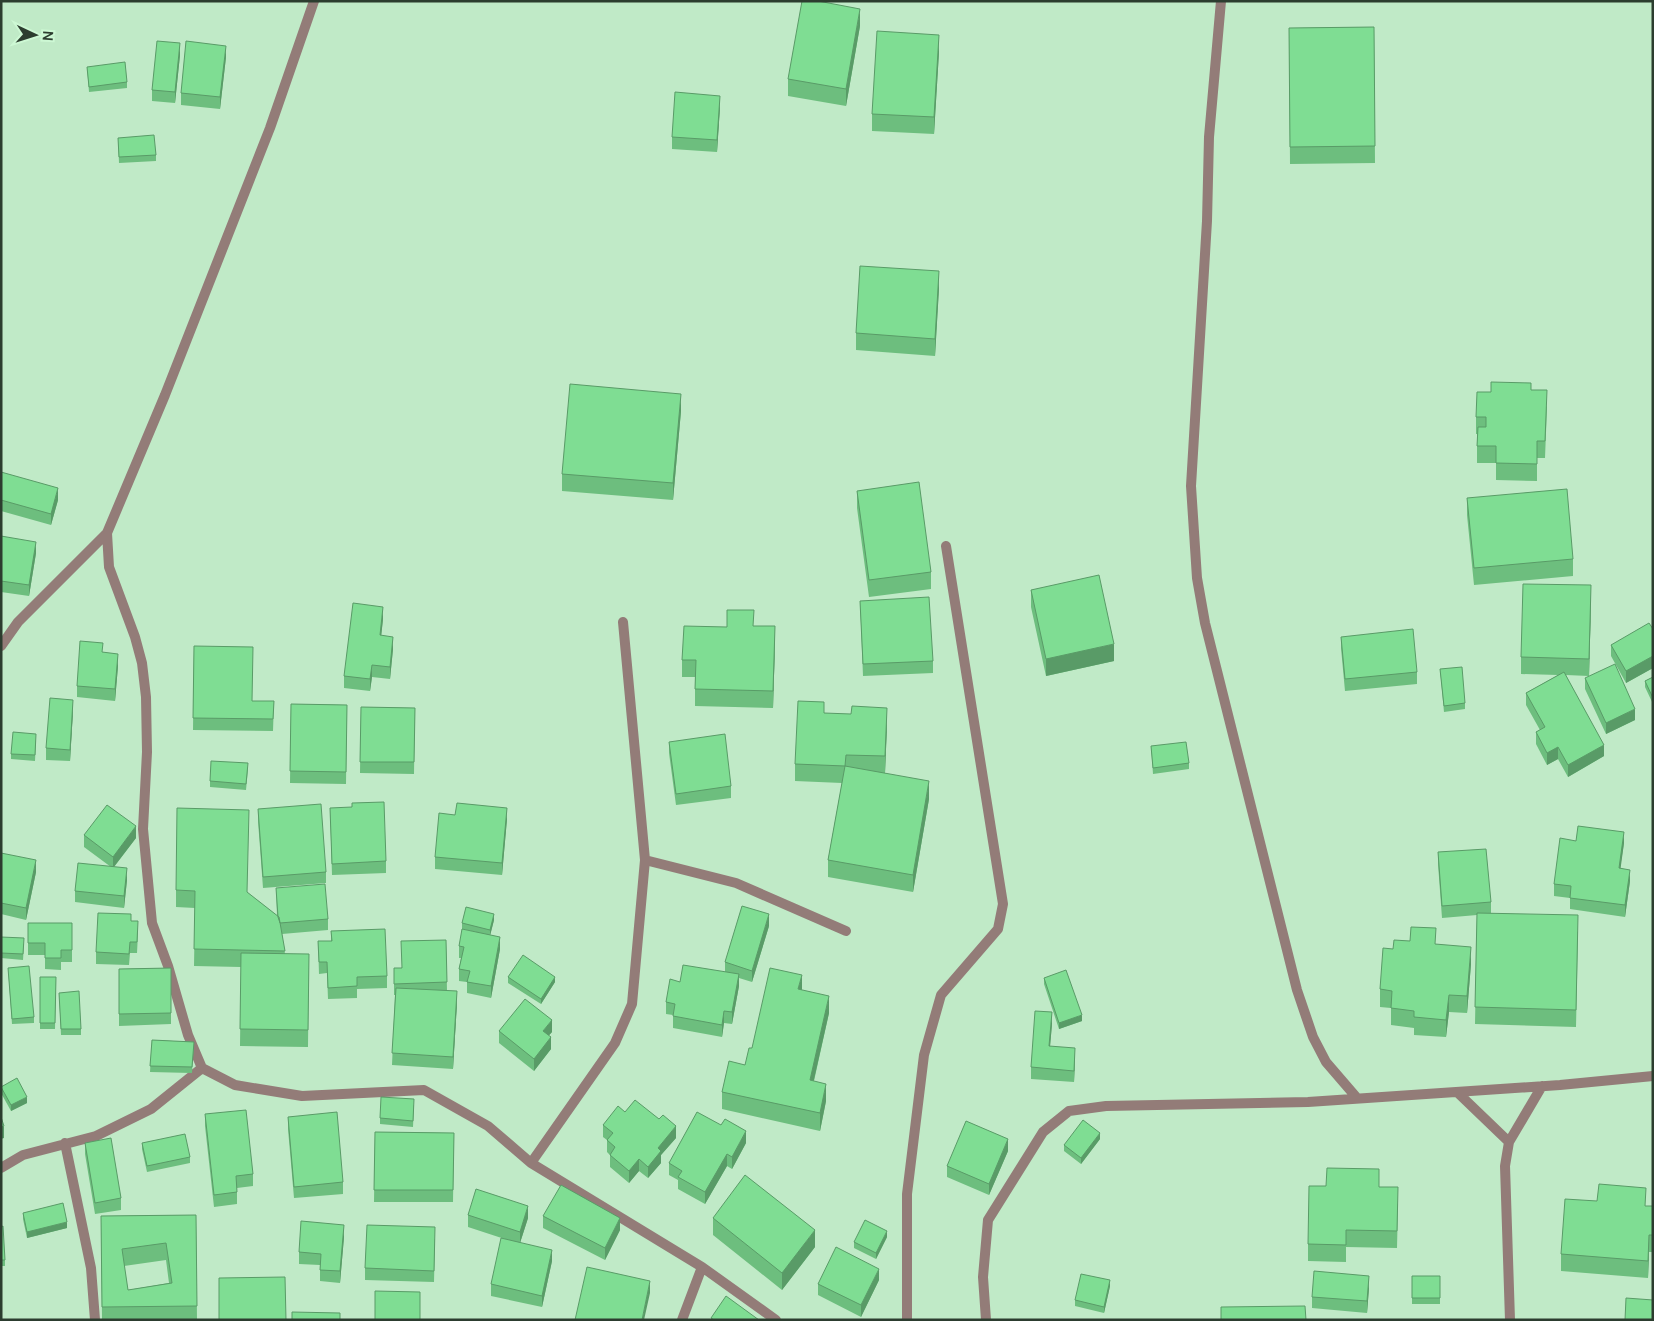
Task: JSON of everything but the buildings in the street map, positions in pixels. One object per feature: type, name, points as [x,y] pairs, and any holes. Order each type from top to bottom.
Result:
[{"type":"street","points":[[1,646],[18,622],[107,533],[165,395],[263,146],[314,1]]},
{"type":"street","points":[[1221,1],[1209,137],[1207,221],[1191,486],[1197,578],[1205,623],[1297,990],[1313,1036],[1326,1062],[1357,1098]]},
{"type":"street","points":[[107,533],[109,567],[136,637],[142,663],[146,697],[147,752],[143,829],[152,923],[168,966],[188,1035],[202,1068],[235,1085],[302,1096],[424,1090],[488,1126],[531,1163],[702,1267],[776,1320]]},
{"type":"street","points":[[907,1320],[906,1194],[924,1055],[941,995],[998,929],[1002,904],[946,546]]},
{"type":"street","points":[[531,1163],[615,1043],[632,1004],[645,860],[623,622]]},
{"type":"street","points":[[645,860],[736,883],[846,931]]},
{"type":"street","points":[[1,1168],[23,1155],[96,1136],[152,1109],[202,1068]]},
{"type":"street","points":[[986,1320],[983,1277],[988,1220],[1043,1132],[1069,1111],[1106,1106],[1308,1102],[1542,1086],[1653,1076]]},
{"type":"street","points":[[1510,1320],[1505,1166],[1509,1142],[1542,1086]]},
{"type":"street","points":[[1457,1092],[1509,1142]]},
{"type":"street","points":[[65,1143],[91,1268],[95,1320]]},
{"type":"street","points":[[682,1320],[702,1267]]}]
